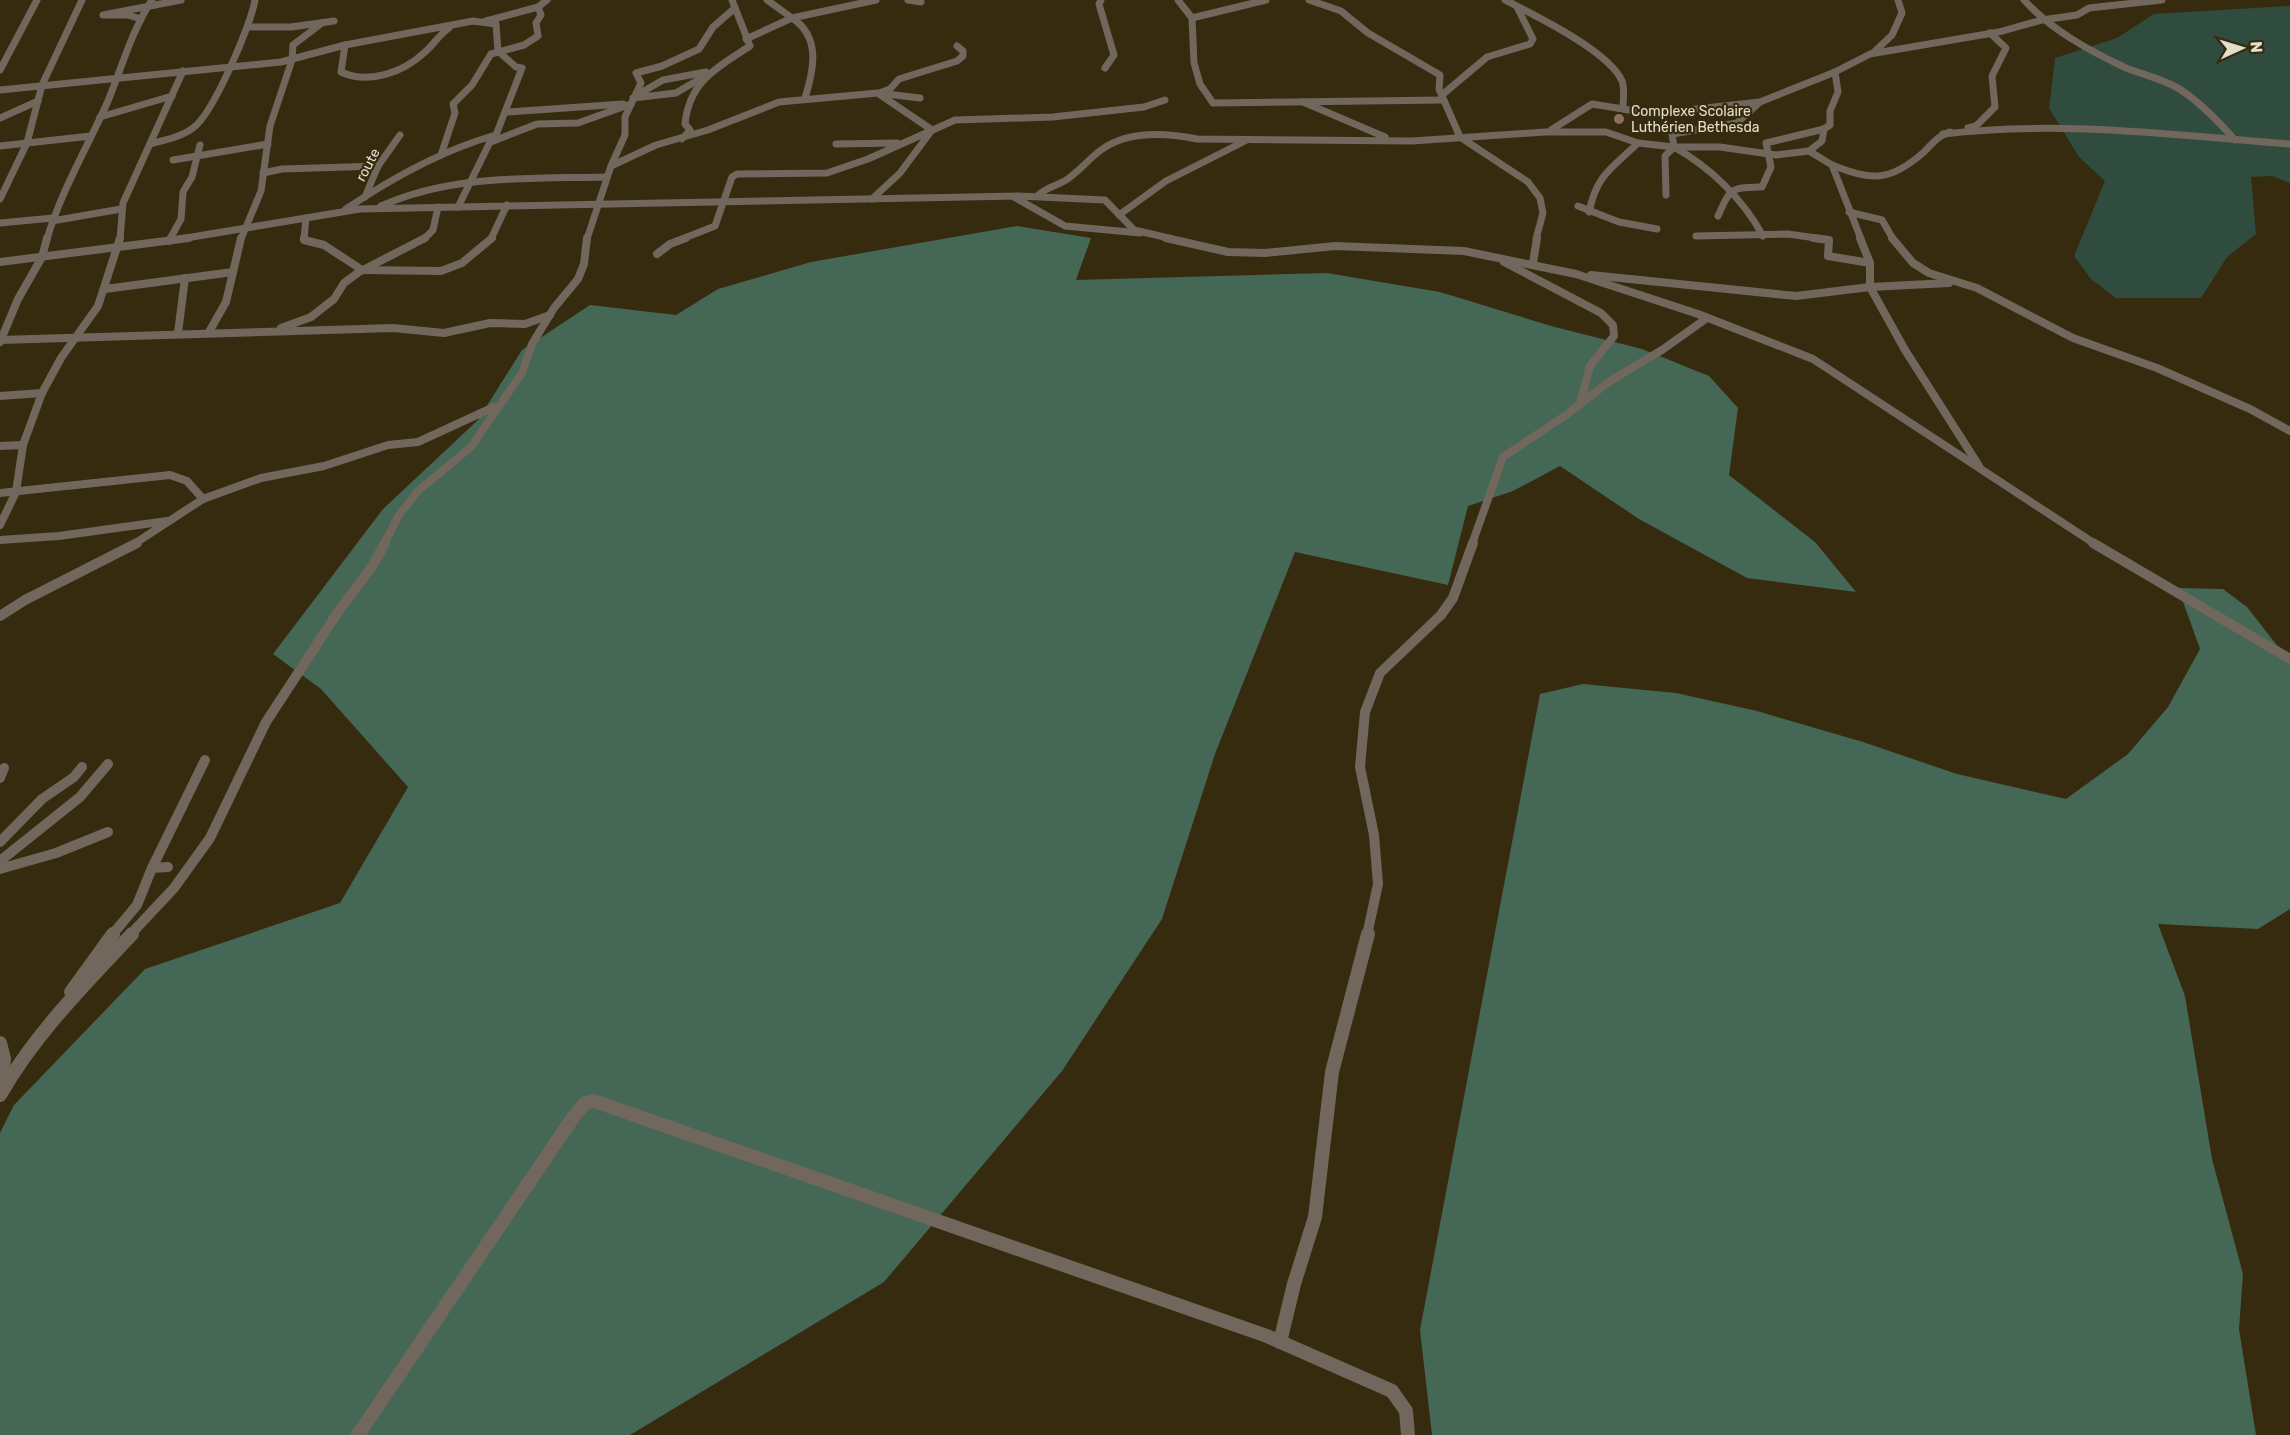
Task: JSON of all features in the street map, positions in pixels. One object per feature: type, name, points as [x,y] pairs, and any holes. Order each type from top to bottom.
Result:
[{"type":"street","points":[[0,70],[37,0]]},
{"type":"street","points":[[0,199],[27,143],[42,85],[82,0]]},
{"type":"street","points":[[141,19],[128,15],[103,15],[150,3],[181,0]]},
{"type":"street","points":[[150,144],[180,136],[197,125],[215,102],[228,67],[238,53],[250,27],[255,0]]},
{"type":"street","points":[[0,90],[292,60],[345,45],[485,21],[538,8],[548,0]]},
{"type":"street","points":[[767,0],[810,29],[814,51],[812,73],[805,98]]},
{"type":"street","points":[[746,39],[777,27],[792,18],[876,0]]},
{"type":"street","points":[[908,0],[921,2]]},
{"type":"street","points":[[1099,0],[1114,55],[1105,68]]},
{"type":"street","points":[[1178,0],[1192,18],[1189,44],[1201,90],[1213,103],[1442,98],[1487,57],[1530,44],[1533,39],[1517,6]]},
{"type":"street","points":[[1192,18],[1266,0]]},
{"type":"street","points":[[1309,0],[1341,11],[1368,33],[1436,70],[1440,75],[1442,98],[1460,137],[1528,182],[1536,190],[1543,213],[1533,251],[1533,263]]},
{"type":"street","points":[[1505,0],[1557,27],[1616,72],[1622,82],[1623,109]]},
{"type":"street","points":[[1545,132],[1558,127],[1592,104],[1650,114],[1760,102],[1835,72],[1870,54],[1892,35],[1902,13],[1898,0]]},
{"type":"street","points":[[2024,0],[2042,20],[2125,67],[2180,89],[2215,117],[2235,140]]},
{"type":"street","points":[[1870,54],[2077,15],[2089,8],[2114,0]]},
{"type":"street","points":[[2089,8],[2163,0]]},
{"type":"street","points":[[150,3],[141,19],[118,78],[52,219],[42,257],[18,299],[0,340],[393,328],[444,333],[490,323],[525,324],[550,315]]},
{"type":"street","points":[[58,1012],[174,888],[210,838],[267,722],[338,612],[373,565],[399,515],[418,491],[471,447],[497,405],[522,373],[525,358],[550,315],[578,279],[584,264],[588,231],[606,177],[625,135],[625,117],[633,100],[641,83],[636,73],[662,66],[699,49],[712,27],[733,4],[749,48],[676,93],[633,100],[507,112]]},
{"type":"street","points":[[441,155],[454,113],[453,104],[472,85],[491,54],[524,45],[538,36],[537,23],[541,15],[538,8]]},
{"type":"street","points":[[250,27],[291,27],[334,21]]},
{"type":"street","points":[[344,211],[366,195],[441,155],[480,138],[496,135],[507,112],[522,68],[516,67],[498,51],[496,24],[485,21]]},
{"type":"street","points":[[209,332],[226,302],[243,229],[261,191],[270,126],[292,60],[294,44],[322,23]]},
{"type":"street","points":[[345,45],[339,69],[343,74],[355,78],[388,73],[415,61],[438,36],[457,24]]},
{"type":"street","points":[[1809,151],[1832,165],[1872,179],[1887,177],[1904,169],[1943,134],[1976,126],[1995,107],[1992,76],[2006,48],[1990,33]]},
{"type":"street","points":[[879,93],[890,89],[899,79],[957,61],[963,56],[963,51],[957,46]]},
{"type":"street","points":[[0,525],[16,492],[22,445],[42,393],[61,358],[98,306],[119,247],[123,224],[121,209],[183,71]]},
{"type":"street","points":[[1718,216],[1730,191],[1734,188],[1762,187],[1764,178],[1773,168],[1766,143],[1824,129],[1830,125],[1830,111],[1838,92],[1835,72]]},
{"type":"street","points":[[633,100],[663,80],[706,74]]},
{"type":"street","points":[[682,139],[690,129],[685,124],[686,111],[706,74]]},
{"type":"street","points":[[611,166],[656,145],[682,139],[772,104],[805,98],[879,93],[920,98]]},
{"type":"street","points":[[879,93],[932,130]]},
{"type":"street","points":[[100,117],[172,96]]},
{"type":"street","points":[[441,155],[490,142],[537,124],[578,123],[633,100],[649,96]]},
{"type":"street","points":[[657,254],[670,244],[715,226],[726,200],[732,177],[737,174],[827,172],[904,143],[955,120],[1053,117],[1144,107],[1165,100]]},
{"type":"street","points":[[1300,100],[1394,140]]},
{"type":"street","points":[[0,118],[38,101]]},
{"type":"street","points":[[1674,147],[1672,134],[1737,123],[1760,102]]},
{"type":"street","points":[[1943,134],[2064,126],[2186,133],[2235,140],[2290,144]]},
{"type":"street","points":[[1037,196],[1048,186],[1066,181],[1086,166],[1103,148],[1130,137],[1168,133],[1197,139],[1394,140],[1545,132],[1606,132],[1638,143],[1674,147],[1727,148],[1768,156],[1788,157],[1809,151],[1822,141],[1824,129]]},
{"type":"street","points":[[872,199],[900,173],[932,130]]},
{"type":"street","name":"route","points":[[360,209],[378,166],[400,135]]},
{"type":"street","points":[[0,146],[91,136]]},
{"type":"street","points":[[1119,214],[1166,181],[1247,140]]},
{"type":"street","points":[[458,207],[490,142]]},
{"type":"street","points":[[836,144],[904,143]]},
{"type":"street","points":[[1589,212],[1594,189],[1600,179],[1638,143]]},
{"type":"street","points":[[173,160],[268,144]]},
{"type":"street","points":[[169,241],[181,219],[183,192],[192,177],[200,145]]},
{"type":"street","points":[[1674,147],[1691,155],[1699,165],[1730,191],[1757,222],[1763,236]]},
{"type":"street","points":[[1666,195],[1665,156],[1674,147]]},
{"type":"street","points":[[1832,165],[1870,263],[1870,287],[1905,350],[1981,468]]},
{"type":"street","points":[[263,173],[282,170],[378,166]]},
{"type":"street","points":[[378,208],[419,189],[471,181],[606,177]]},
{"type":"street","points":[[1011,196],[1065,226],[1146,234]]},
{"type":"street","points":[[0,262],[169,241],[360,209],[1011,196],[1105,200],[1134,230],[1228,252],[1265,253],[1335,246],[1464,251],[1533,263],[1576,274],[1707,318],[1813,359],[2078,534],[2215,617],[2290,659]]},
{"type":"street","points":[[306,218],[304,240],[324,245],[362,270],[441,271],[454,268],[491,239],[507,205]]},
{"type":"street","points":[[1578,206],[1620,222],[1658,229]]},
{"type":"street","points":[[272,332],[311,317],[334,299],[344,283],[362,270],[421,242],[431,234],[438,207]]},
{"type":"street","points":[[0,223],[52,219],[121,209]]},
{"type":"street","points":[[1849,212],[1882,220],[1899,249],[1913,263],[1955,283],[1977,288],[2073,338],[2157,368],[2250,409],[2290,431]]},
{"type":"street","points":[[1696,236],[1788,234],[1829,240],[1828,256],[1870,263]]},
{"type":"street","points":[[1491,256],[1585,303],[1613,325],[1614,336],[1593,357],[1588,367],[1580,404]]},
{"type":"street","points":[[105,289],[233,272]]},
{"type":"street","points":[[1576,274],[1796,296],[1870,287],[1955,283]]},
{"type":"street","points":[[178,333],[185,278]]},
{"type":"street","points":[[1280,1342],[1294,1284],[1315,1217],[1332,1072],[1374,909],[1378,884],[1374,835],[1360,767],[1365,712],[1371,692],[1380,673],[1441,615],[1453,598],[1503,457],[1610,381],[1662,350],[1707,318]]},
{"type":"street","points":[[0,396],[42,393]]},
{"type":"street","points":[[0,616],[25,600],[137,543],[203,499],[261,478],[324,466],[388,445],[418,442],[497,405]]},
{"type":"street","points":[[0,446],[22,445]]},
{"type":"street","points":[[0,493],[170,475],[187,481],[203,499]]},
{"type":"street","points":[[0,540],[59,536],[170,520]]},
{"type":"street","points":[[0,1095],[20,1060],[58,1012],[100,949],[141,898],[152,868],[175,825],[190,786],[205,760]]},
{"type":"street","points":[[0,861],[80,797],[108,764]]},
{"type":"street","points":[[0,842],[42,799],[74,777],[82,767]]},
{"type":"street","points":[[0,868],[56,854],[108,832]]},
{"type":"street","points":[[152,868],[168,867]]},
{"type":"street","points":[[0,1043],[4,1078],[0,1089]]},
{"type":"street","points":[[358,1435],[574,1116],[590,1101],[608,1105],[1280,1342],[1392,1391],[1401,1401],[1408,1416],[1408,1435]]},
{"type":"green space","points":[[2290,6],[2290,183],[2272,176],[2251,177],[2256,234],[2227,257],[2201,298],[2116,298],[2091,279],[2074,256],[2105,181],[2079,157],[2049,108],[2055,58],[2117,38],[2154,14]]},
{"type":"green space","points":[[1017,226],[1091,238],[1076,280],[1327,273],[1440,292],[1551,326],[1642,349],[1709,376],[1738,408],[1729,475],[1815,542],[1856,592],[1747,578],[1639,519],[1560,466],[1513,491],[1468,506],[1448,585],[1295,552],[1215,754],[1162,919],[1062,1071],[884,1282],[630,1435],[0,1435],[0,1133],[14,1105],[145,969],[340,903],[408,787],[321,689],[273,654],[383,509],[478,420],[522,350],[590,305],[676,315],[718,289],[811,262]]},
{"type":"green space","points":[[2178,588],[2223,589],[2247,607],[2290,662],[2290,909],[2258,929],[2158,924],[2185,996],[2212,1159],[2243,1274],[2239,1329],[2256,1435],[1432,1435],[1420,1330],[1540,694],[1583,684],[1676,693],[1757,711],[1863,742],[1957,774],[2066,799],[2128,754],[2168,707],[2200,649]]},
{"type":"place","name":"Complexe Scolaire Luthérien Bethesda","points":[[1619,119]]}]
